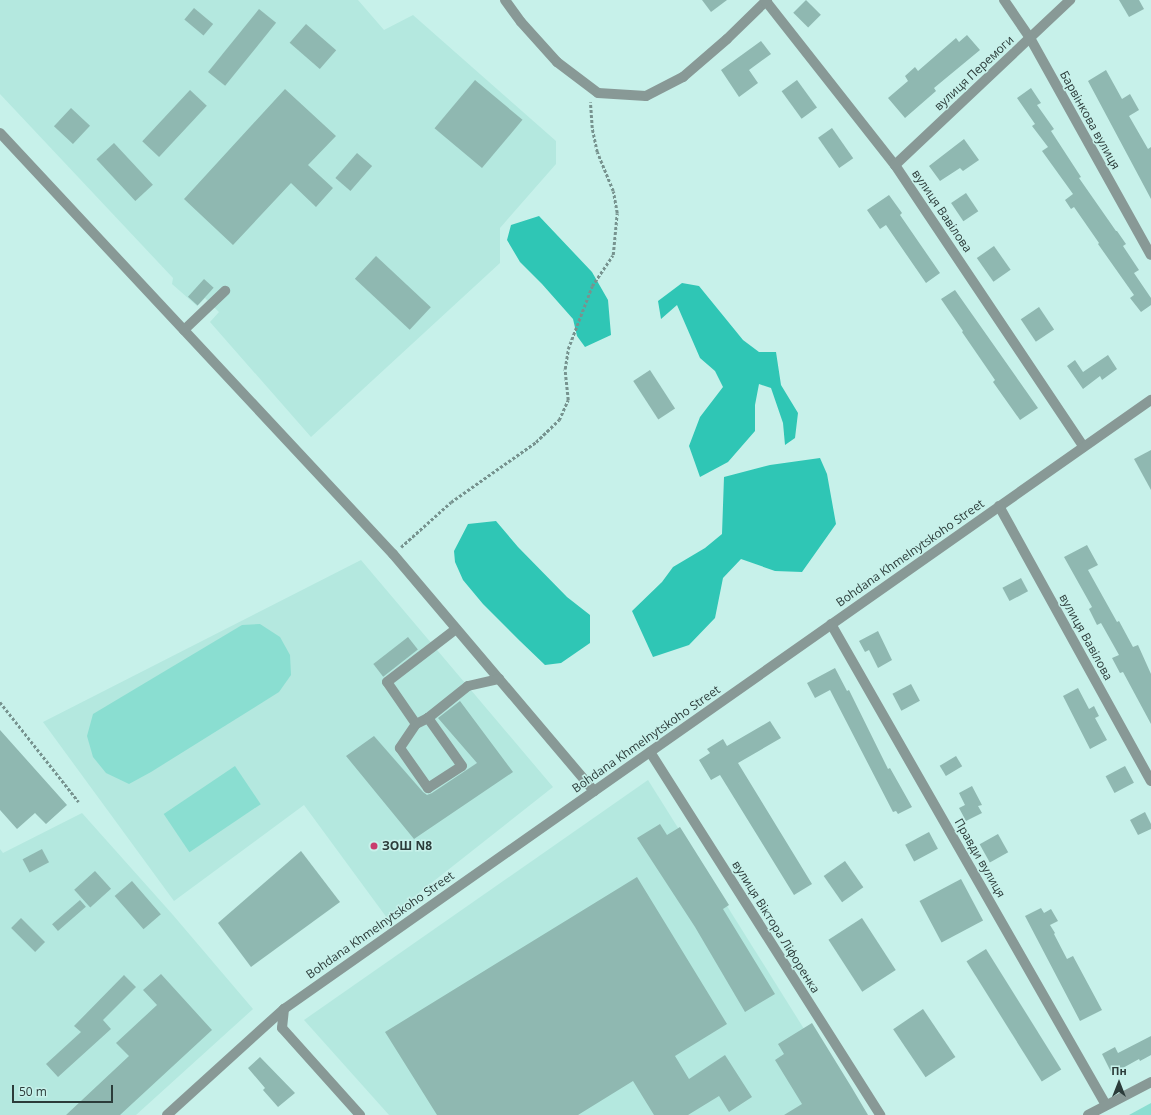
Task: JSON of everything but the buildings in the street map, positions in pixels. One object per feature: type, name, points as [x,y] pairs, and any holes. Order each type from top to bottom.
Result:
[{"type":"street","points":[[505,0],[521,22],[557,62],[586,85],[598,93],[646,96],[683,77],[727,39],[766,0]]},
{"type":"street","name":"вулиця Вавілова","points":[[766,0],[895,165],[1084,447]]},
{"type":"street","name":"Барвінкова вулиця","points":[[1004,0],[1030,38],[1151,255]]},
{"type":"street","name":"вулиця Перемоги","points":[[895,165],[1070,0]]},
{"type":"street","points":[[0,133],[393,554],[594,791]]},
{"type":"street","points":[[184,330],[225,291]]},
{"type":"street","name":"Bohdana Khmelnytskoho Street","points":[[168,1115],[284,1009],[1151,400]]},
{"type":"street","name":"вулиця Вавілова","points":[[999,506],[1151,781]]},
{"type":"street","name":"Правди вулиця","points":[[831,624],[1106,1105]]},
{"type":"street","points":[[416,724],[387,682],[456,629]]},
{"type":"street","points":[[428,718],[462,766],[428,788],[400,748],[416,724],[428,718],[468,686],[499,679]]},
{"type":"street","name":"вулиця Віктора Ліфоренка","points":[[650,752],[880,1115]]},
{"type":"street","points":[[284,1009],[282,1028],[360,1115]]},
{"type":"street","points":[[1088,1115],[1151,1082]]},
{"type":"path","points":[[393,554],[451,502],[536,442],[559,420],[568,400],[565,370],[568,349],[592,286],[612,255],[617,213],[613,192],[597,152],[586,85]]},
{"type":"path","points":[[0,702],[79,802]]},
{"type":"shaded area","points":[[0,0],[358,0],[384,30],[413,15],[556,141],[556,164],[500,228],[500,263],[311,437],[210,322],[219,312],[205,298],[197,306],[172,284],[173,278],[0,94]]},
{"type":"shaded area","points":[[361,560],[553,787],[387,918],[304,805],[174,901],[43,722]]},
{"type":"shaded area","points":[[260,624],[280,637],[290,655],[291,675],[279,692],[151,772],[129,784],[106,773],[93,757],[87,736],[93,714],[242,625]]},
{"type":"shaded area","points":[[235,766],[261,804],[189,852],[164,814]]},
{"type":"shaded area","points":[[648,780],[858,1115],[389,1115],[304,1020]]},
{"type":"shaded area","points":[[82,813],[173,915],[253,1009],[136,1115],[0,1115],[0,849],[3,853]]},
{"type":"shaded area","points":[[1151,1103],[1151,1115],[1129,1115]]},
{"type":"green space","points":[[539,216],[592,272],[608,300],[611,335],[585,347],[577,336],[573,319],[520,262],[507,240],[511,225]]},
{"type":"green space","points":[[682,283],[699,286],[743,340],[759,352],[776,352],[781,385],[798,413],[795,438],[785,445],[783,423],[771,388],[759,384],[755,405],[755,431],[728,462],[700,477],[689,446],[700,417],[723,387],[715,371],[700,358],[677,305],[661,319],[658,301]]},
{"type":"green space","points":[[820,458],[827,474],[836,524],[802,572],[775,571],[741,559],[723,578],[715,618],[689,645],[653,657],[632,611],[662,582],[673,567],[705,548],[722,534],[724,477],[770,465]]},
{"type":"green space","points":[[496,521],[518,547],[567,597],[590,615],[590,643],[561,663],[545,665],[483,604],[463,580],[455,562],[454,551],[468,524]]},
{"type":"place","name":"ЗОШ N8","points":[[374,846]]}]
